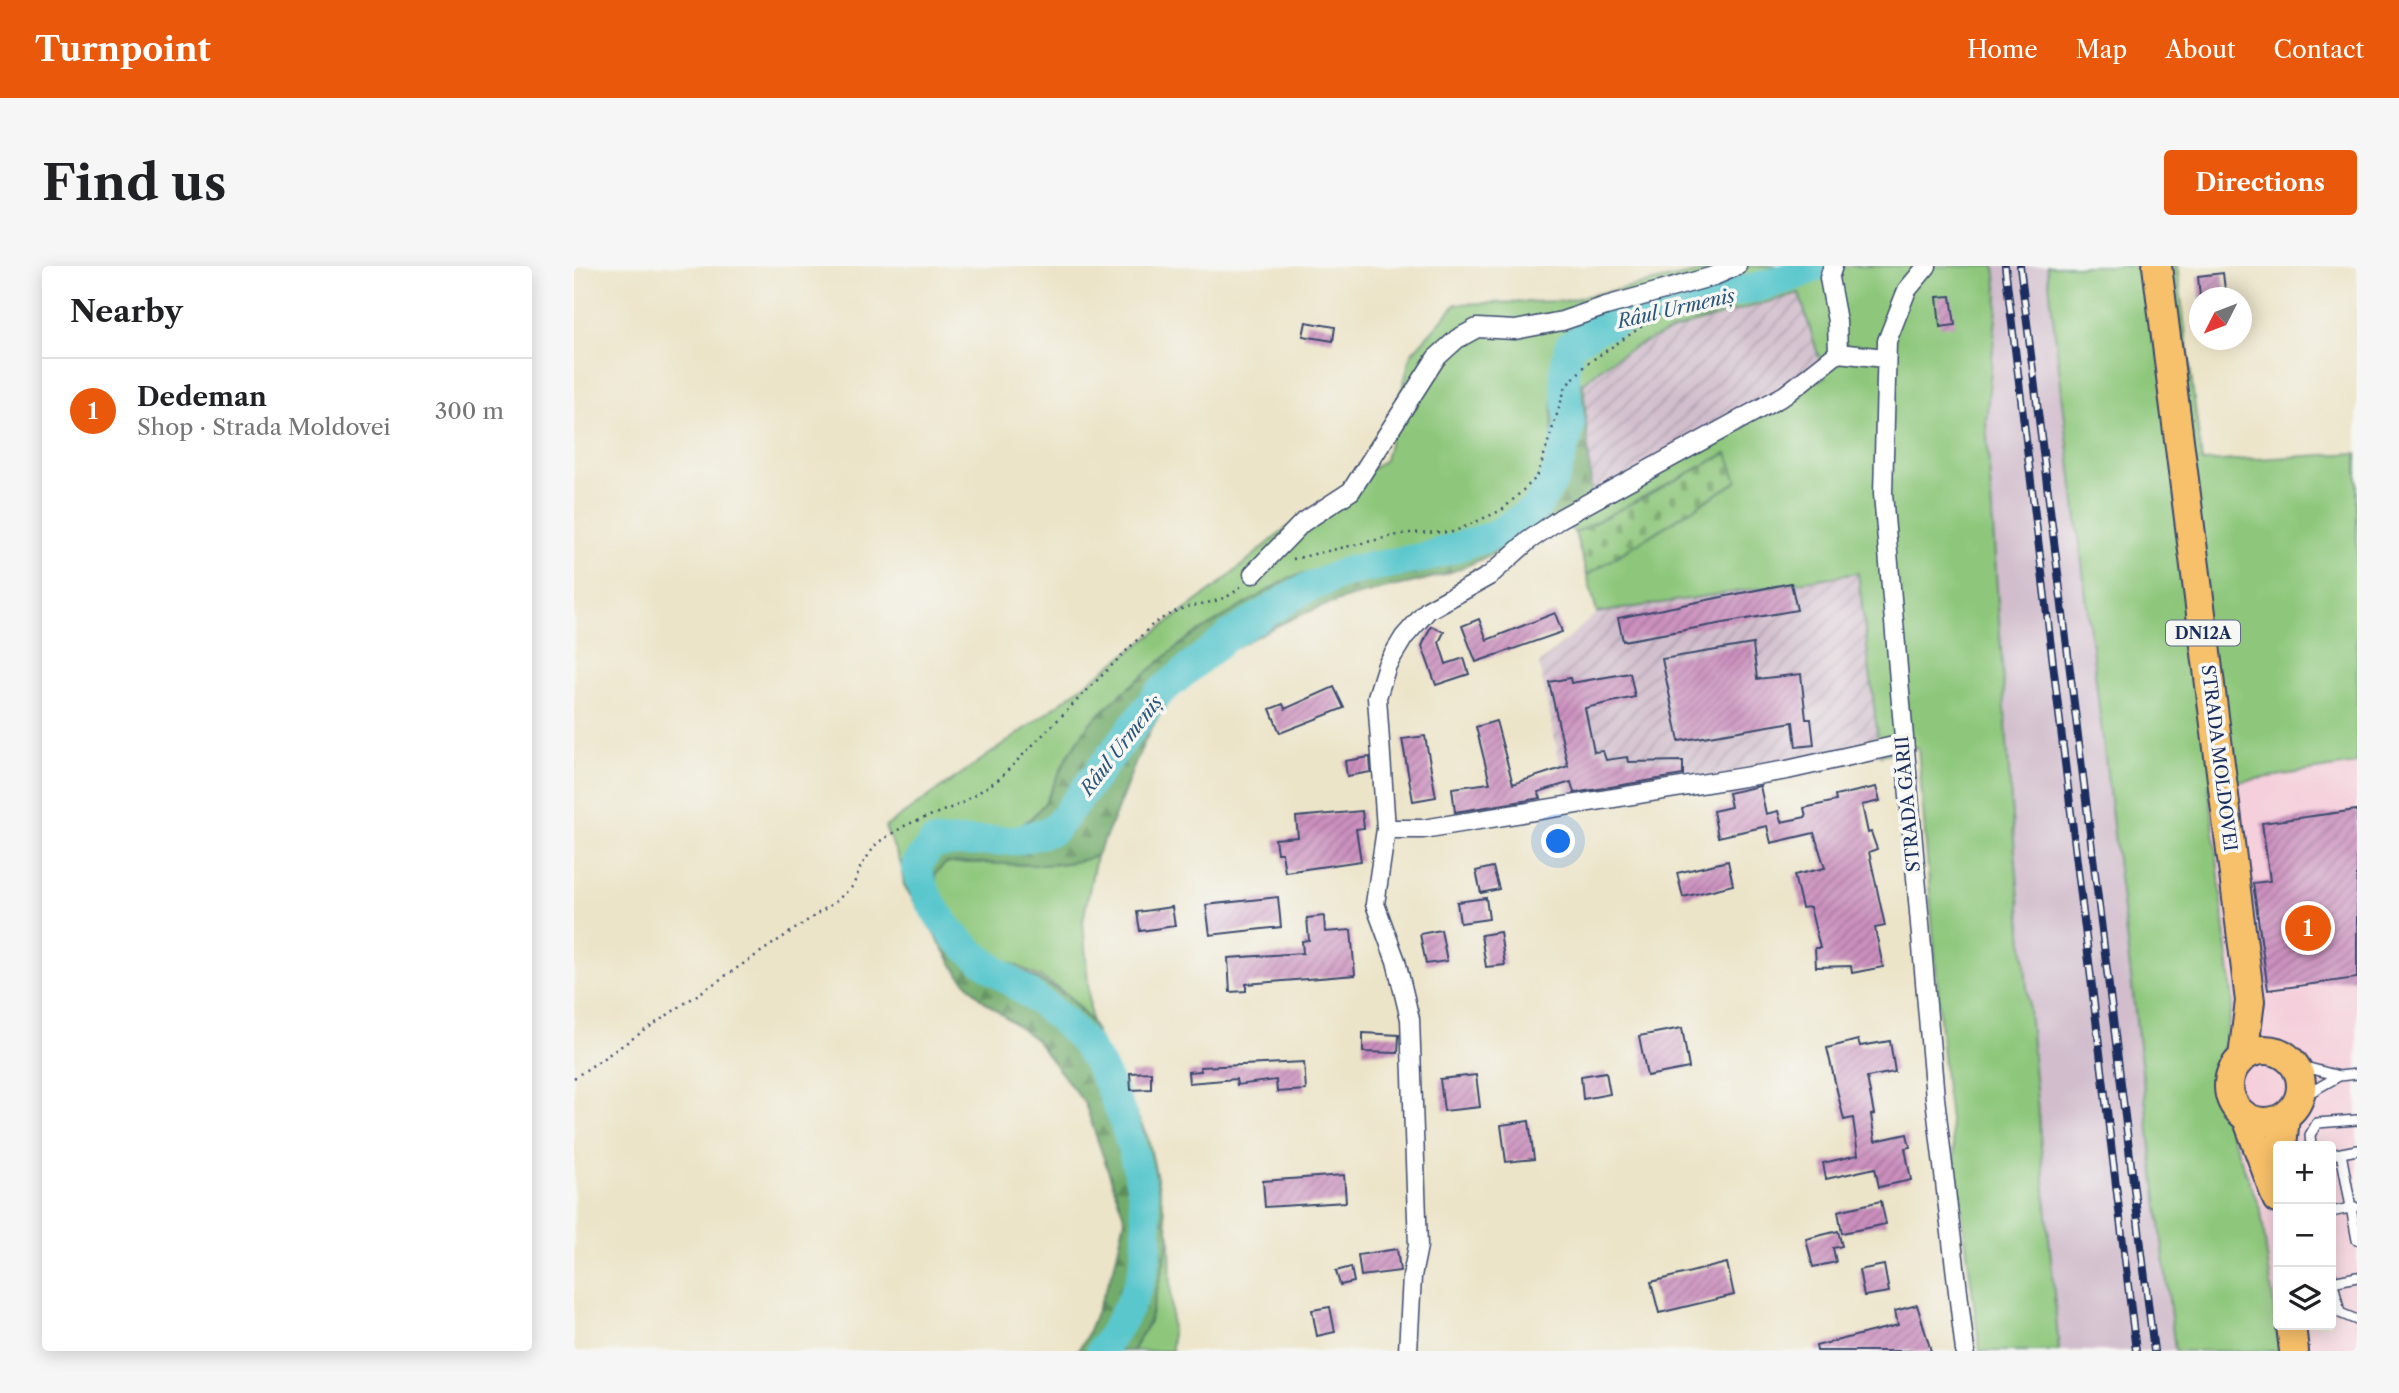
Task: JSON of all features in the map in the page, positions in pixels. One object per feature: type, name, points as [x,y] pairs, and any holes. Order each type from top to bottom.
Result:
[{"type":"main road","name":"STRADA MOLDOVEI","points":[[2157,266],[2250,1001],[2243,1057]]},
{"type":"main road","name":"STRADA MOLDOVEI","points":[[2250,1001],[2285,1058]]},
{"type":"main road","points":[[2273,1188],[2247,1118],[2234,1105],[2228,1085],[2235,1066],[2243,1057],[2258,1050],[2285,1058],[2301,1082],[2283,1141]]},
{"type":"main road","points":[[2247,1118],[2270,1123],[2292,1108]]},
{"type":"street","points":[[1253,574],[1302,523],[1351,491],[1436,358],[1457,339],[1478,328],[1515,330],[1562,321],[1714,276],[1737,266]]},
{"type":"street","name":"STRADA GĂRII","points":[[1927,266],[1907,290],[1890,330],[1885,358],[1883,494],[1935,1098],[1965,1351]]},
{"type":"street","points":[[1831,272],[1838,353]]},
{"type":"street","points":[[1408,1351],[1412,1276],[1418,1245],[1409,1019],[1395,961],[1375,904],[1386,829],[1377,697],[1387,665],[1404,637],[1428,610],[1489,576],[1528,541],[1572,512],[1785,395],[1838,353],[1885,358]]},
{"type":"street","points":[[1386,829],[1423,829],[1787,770],[1903,744]]},
{"type":"lane","points":[[2285,1058],[2339,1076],[2357,1074]]},
{"type":"lane","points":[[2292,1108],[2339,1076]]},
{"type":"lane","points":[[2311,1141],[2310,1135],[2317,1123],[2357,1120]]},
{"type":"lane","points":[[2336,1154],[2357,1150]]},
{"type":"lane","points":[[2341,1153],[2354,1208],[2357,1240]]},
{"type":"lane","points":[[2336,1211],[2354,1208]]},
{"type":"lane","points":[[2336,1278],[2357,1277]]},
{"type":"lane","points":[[2336,1298],[2340,1314],[2357,1320]]},
{"type":"path","points":[[1290,560],[1406,533],[1453,532],[1502,510],[1537,477],[1566,386],[1588,363],[1679,302]]},
{"type":"path","points":[[574,1078],[648,1031],[835,902],[853,886],[860,866],[877,843],[906,825],[961,804],[999,779],[1154,623],[1181,609],[1213,604],[1234,594],[1253,574]]},
{"type":"shaded area","points":[[1995,266],[2047,266],[2175,1351],[2059,1351],[2012,817],[1986,421],[1998,296]]},
{"type":"shaded area","points":[[1799,292],[1825,377],[1592,500],[1583,384],[1598,369],[1640,342]]},
{"type":"shaded area","points":[[1858,572],[1880,755],[1568,800],[1539,664],[1597,613]]},
{"type":"shaded area","points":[[2357,764],[2357,1351],[2280,1351],[2277,1330],[2336,1330],[2336,1141],[2273,1141],[2273,1299],[2261,1211],[2218,1100],[2219,1069],[2233,1002],[2209,785]]},
{"type":"green space","points":[[1728,266],[1995,266],[1998,296],[1986,421],[2012,817],[2059,1351],[1980,1351],[1945,1081],[1918,747],[1880,755],[1858,573],[1597,613],[1587,575],[1736,482],[1727,453],[1575,533],[1562,520],[1592,500],[1825,377],[1799,293],[1713,317],[1656,337],[1605,365],[1583,384],[1578,381],[1553,392],[1552,459],[1539,488],[1519,506],[1485,529],[1289,578],[1067,757],[1045,803],[1017,828],[915,847],[901,864],[885,827],[1017,735],[1216,587],[1284,530],[1385,460],[1411,354],[1456,304],[1564,301]]},
{"type":"green space","points":[[2047,266],[2177,266],[2202,462],[2357,453],[2357,764],[2209,786],[2233,1002],[2219,1069],[2218,1100],[2261,1211],[2273,1299],[2273,1330],[2277,1330],[2280,1351],[2175,1351]]},
{"type":"green space","points":[[1578,381],[1583,384],[1592,500],[1483,559],[1432,578],[1320,607],[1249,640],[1204,669],[1185,685],[1157,718],[1096,856],[1040,865],[946,863],[935,874],[937,896],[975,947],[1066,994],[1091,1022],[1148,1138],[1170,1238],[1149,1322],[1132,1351],[1077,1351],[1085,1340],[1114,1268],[1125,1219],[1085,1104],[1035,1039],[980,998],[958,973],[904,885],[901,864],[915,847],[948,834],[1017,828],[1031,819],[1045,803],[1067,757],[1089,724],[1122,693],[1188,638],[1289,578],[1485,529],[1519,506],[1539,488],[1552,459],[1553,392]]},
{"type":"green space","points":[[1727,453],[1737,481],[1587,575],[1575,533]]},
{"type":"green space","points":[[1096,856],[1083,921],[1091,1022],[1066,994],[984,950],[966,937],[951,922],[941,901],[935,874],[946,863],[1040,865]]},
{"type":"green space","points":[[1170,1238],[1172,1351],[1132,1351],[1149,1322]]},
{"type":"building","points":[[2223,273],[2225,287],[2199,287],[2198,276]]},
{"type":"building","points":[[1951,296],[1955,325],[1940,327],[1937,297]]},
{"type":"building","points":[[1306,322],[1335,327],[1333,341],[1303,336]]},
{"type":"building","points":[[1791,583],[1797,610],[1623,641],[1618,618]]},
{"type":"building","points":[[1555,613],[1562,632],[1476,662],[1462,626],[1479,619],[1487,640]]},
{"type":"building","points":[[1431,626],[1444,632],[1439,642],[1446,664],[1464,658],[1469,674],[1436,685],[1422,646]]},
{"type":"building","points":[[1753,644],[1757,679],[1801,674],[1806,719],[1811,719],[1814,745],[1796,747],[1793,722],[1679,741],[1662,659]]},
{"type":"building","points":[[1630,673],[1635,697],[1585,708],[1594,752],[1603,751],[1606,760],[1627,757],[1628,762],[1683,761],[1683,775],[1574,793],[1571,782],[1538,792],[1541,798],[1455,812],[1452,788],[1490,783],[1476,727],[1496,721],[1513,784],[1568,766],[1549,682],[1570,678],[1571,683]]},
{"type":"building","points":[[1334,687],[1344,708],[1280,733],[1270,709],[1283,704],[1285,709]]},
{"type":"building","points":[[1425,736],[1436,797],[1413,801],[1402,739]]},
{"type":"building","points":[[1370,757],[1371,772],[1347,776],[1345,761]]},
{"type":"building","points":[[1760,786],[1766,814],[1778,811],[1781,822],[1806,817],[1804,808],[1836,801],[1835,796],[1876,787],[1880,801],[1862,805],[1868,833],[1871,832],[1877,849],[1869,852],[1885,926],[1875,928],[1883,967],[1852,973],[1851,966],[1816,967],[1815,948],[1820,948],[1810,907],[1802,908],[1794,875],[1825,868],[1814,833],[1771,843],[1767,826],[1718,837],[1713,811],[1731,807],[1728,793]]},
{"type":"building","points":[[2357,810],[2357,978],[2268,990],[2253,883],[2270,881],[2262,823]]},
{"type":"building","points":[[1362,811],[1364,828],[1356,829],[1361,861],[1285,872],[1282,853],[1277,853],[1275,839],[1298,837],[1296,817]]},
{"type":"building","points":[[1728,861],[1733,885],[1683,897],[1677,873]]},
{"type":"building","points":[[1493,867],[1499,889],[1481,893],[1476,871]]},
{"type":"building","points":[[1278,897],[1281,927],[1210,935],[1206,905]]},
{"type":"building","points":[[1486,898],[1489,919],[1460,923],[1457,902]]},
{"type":"building","points":[[1172,907],[1175,926],[1140,931],[1137,912]]},
{"type":"building","points":[[1324,916],[1325,932],[1351,930],[1355,975],[1246,984],[1246,991],[1230,992],[1228,958],[1303,953],[1302,941],[1309,940],[1307,918]]},
{"type":"building","points":[[1441,930],[1447,961],[1426,964],[1420,934]]},
{"type":"building","points":[[1500,932],[1505,965],[1486,967],[1481,935]]},
{"type":"building","points":[[1682,1028],[1689,1068],[1647,1076],[1639,1036]]},
{"type":"building","points":[[1363,1033],[1399,1035],[1398,1053],[1363,1052]]},
{"type":"building","points":[[1858,1040],[1860,1046],[1890,1041],[1895,1072],[1867,1077],[1874,1114],[1871,1115],[1875,1141],[1907,1134],[1910,1147],[1905,1148],[1911,1180],[1879,1187],[1875,1168],[1826,1179],[1823,1163],[1858,1155],[1853,1118],[1844,1120],[1827,1048]]},
{"type":"building","points":[[1304,1062],[1306,1090],[1277,1092],[1276,1080],[1237,1085],[1236,1079],[1189,1083],[1188,1072],[1201,1071],[1200,1067]]},
{"type":"building","points":[[1151,1072],[1151,1089],[1131,1090],[1130,1073]]},
{"type":"building","points":[[1606,1072],[1610,1094],[1583,1099],[1581,1076]]},
{"type":"building","points":[[1476,1075],[1480,1107],[1444,1111],[1440,1079]]},
{"type":"building","points":[[1529,1121],[1534,1159],[1506,1162],[1501,1125]]},
{"type":"building","points":[[1344,1175],[1346,1202],[1265,1207],[1263,1181]]},
{"type":"building","points":[[1881,1201],[1886,1224],[1842,1233],[1838,1211]]},
{"type":"building","points":[[1838,1231],[1842,1246],[1833,1248],[1836,1262],[1813,1267],[1806,1239]]},
{"type":"building","points":[[1397,1249],[1400,1271],[1361,1276],[1358,1255]]},
{"type":"building","points":[[1727,1263],[1734,1295],[1659,1313],[1651,1282]]},
{"type":"building","points":[[1884,1265],[1889,1292],[1864,1296],[1859,1270]]},
{"type":"building","points":[[1351,1267],[1354,1282],[1340,1285],[1336,1271]]},
{"type":"building","points":[[1917,1305],[1931,1351],[1817,1351],[1816,1346],[1898,1325],[1895,1311]]},
{"type":"building","points":[[1330,1307],[1335,1332],[1317,1336],[1312,1310]]},
{"type":"waterway","name":"Râul Urmeniș","points":[[1101,1351],[1129,1306],[1140,1281],[1146,1255],[1147,1232],[1139,1174],[1120,1111],[1108,1082],[1081,1039],[1035,998],[965,946],[945,924],[928,898],[916,866],[933,843],[1017,840],[1054,830],[1158,694],[1228,636],[1301,591],[1348,571],[1426,557],[1495,535],[1536,508],[1555,477],[1570,426],[1564,370],[1570,345],[1627,317],[1755,287],[1817,266]]},
{"type":"railway","points":[[2005,266],[2136,1351]]},
{"type":"railway","points":[[2020,266],[2154,1351]]},
{"type":"place","name":"Dedeman","points":[[2308,928]]}]
